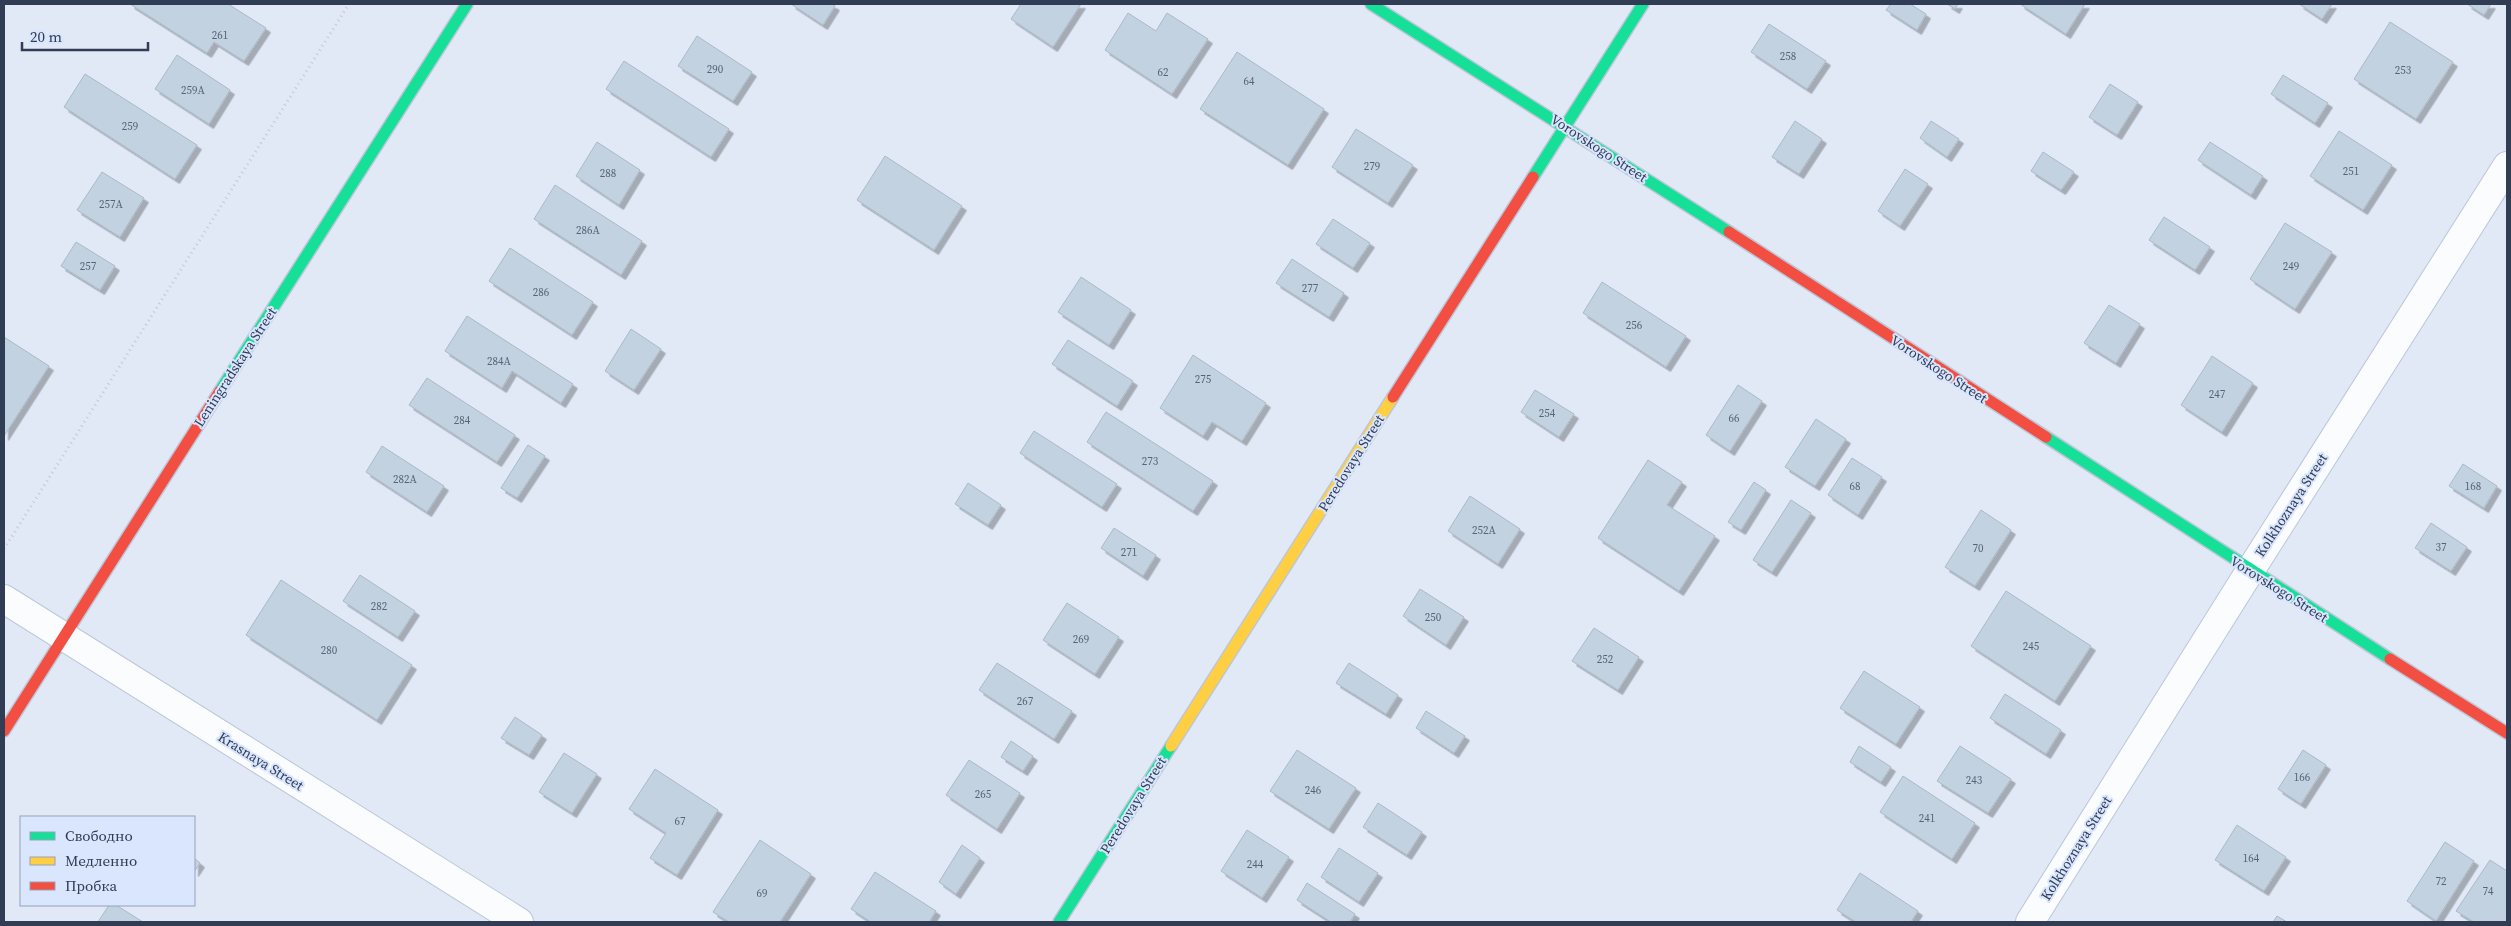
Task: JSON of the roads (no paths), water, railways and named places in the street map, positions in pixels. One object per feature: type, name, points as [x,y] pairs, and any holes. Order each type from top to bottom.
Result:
[{"type":"street","name":"Leningradskaya Street","points":[[4,730],[467,4]]},
{"type":"street","name":"Vorovskogo Street","points":[[1371,4],[1565,126],[2250,571],[2507,733]]},
{"type":"street","name":"Peredovaya Street","points":[[1058,922],[1643,4]]},
{"type":"street","name":"Kolkhoznaya Street","points":[[2030,922],[2507,166]]},
{"type":"street","name":"Krasnaya Street","points":[[4,599],[520,922]]}]
